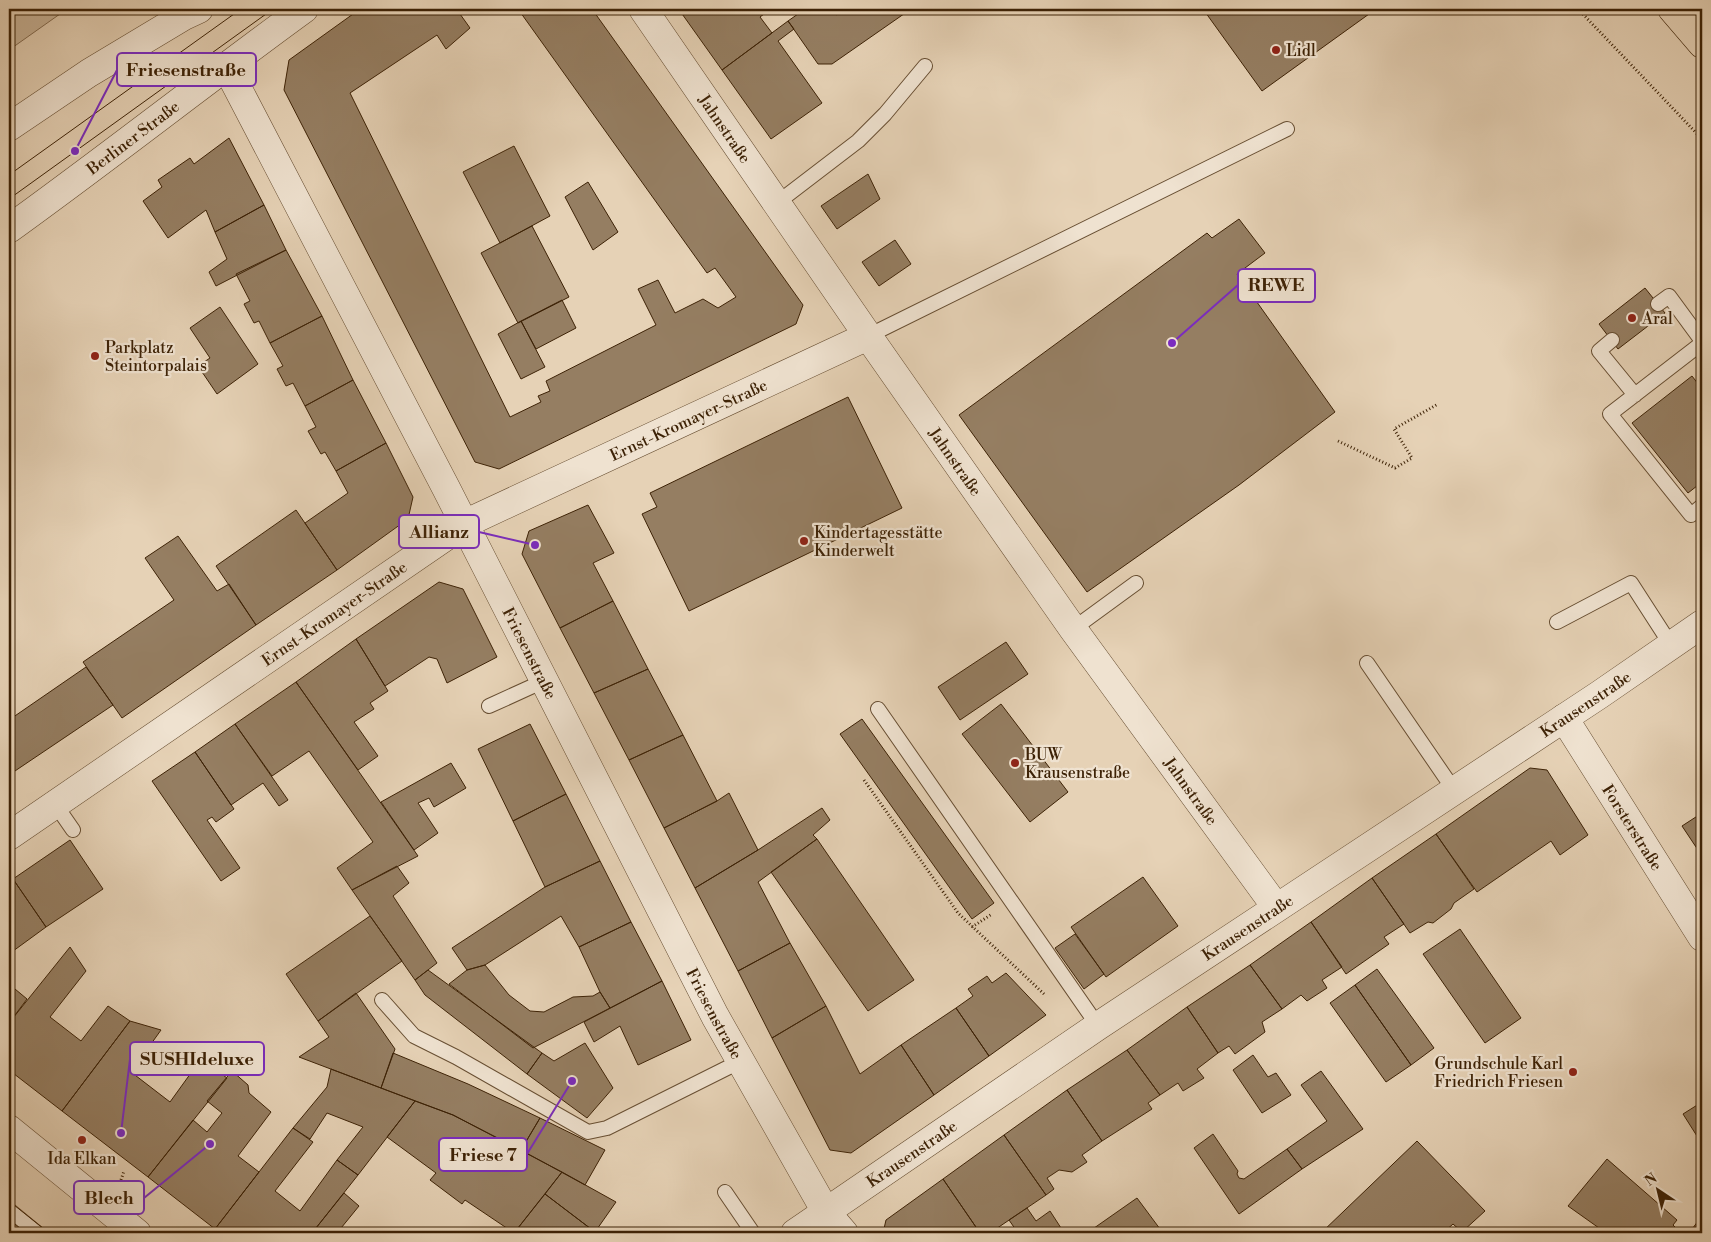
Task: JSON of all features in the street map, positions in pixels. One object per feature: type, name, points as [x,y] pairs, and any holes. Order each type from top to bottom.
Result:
[{"type":"main road","points":[[1672,9],[1702,44]]},
{"type":"street","points":[[9,127],[89,73],[169,24],[199,9]]},
{"type":"street","name":"Berliner Straße","points":[[9,229],[304,9]]},
{"type":"street","name":"Jahnstraße","points":[[643,9],[868,336],[1073,628],[1276,907]]},
{"type":"street","name":"Friesenstraße","points":[[226,66],[464,524],[715,1016],[826,1212],[844,1233]]},
{"type":"street","name":"Ernst-Kromayer-Straße","points":[[9,836],[464,524],[868,336]]},
{"type":"street","name":"Krausenstraße","points":[[795,1233],[1098,1026],[1564,718],[1702,624]]},
{"type":"street","name":"Forsterstraße","points":[[1564,718],[1702,937]]},
{"type":"street","points":[[9,1129],[137,1233]]},
{"type":"lane","points":[[776,203],[858,141],[879,121],[925,66]]},
{"type":"lane","points":[[868,336],[1287,129]]},
{"type":"lane","points":[[1658,304],[1668,296],[1702,342],[1610,414],[1691,515],[1702,506]]},
{"type":"lane","points":[[1612,340],[1599,351],[1635,395]]},
{"type":"lane","points":[[1073,628],[1136,583]]},
{"type":"lane","points":[[1557,622],[1632,583],[1671,646]]},
{"type":"lane","points":[[1367,664],[1454,790]]},
{"type":"lane","points":[[489,706],[544,680]]},
{"type":"lane","points":[[878,709],[1098,1026]]},
{"type":"lane","points":[[55,804],[73,830]]},
{"type":"lane","points":[[382,1000],[414,1036],[456,1057],[588,1132],[606,1128],[742,1061]]},
{"type":"lane","points":[[725,1192],[753,1233]]},
{"type":"lane","points":[[9,1210],[37,1233]]},
{"type":"path","points":[[1578,9],[1702,139]]},
{"type":"path","points":[[1338,441],[1395,468],[1412,458],[1394,429],[1438,404]]},
{"type":"path","points":[[864,780],[958,914],[1045,995]]},
{"type":"shaded area","points":[[9,9],[67,9],[9,50]]},
{"type":"building","points":[[360,9],[466,9],[460,14],[470,28],[446,49],[437,35],[350,93],[510,417],[541,402],[538,396],[550,391],[546,381],[656,325],[638,289],[658,280],[675,313],[703,299],[718,308],[736,297],[715,268],[707,273],[518,9],[592,9],[803,305],[796,324],[499,469],[475,462],[284,90],[289,60]]},
{"type":"building","points":[[684,9],[761,9],[764,14],[760,17],[772,33],[722,70],[680,11]]},
{"type":"building","points":[[805,9],[831,9],[836,15],[844,9],[911,9],[832,64],[818,64],[788,21]]},
{"type":"building","name":"Lidl","points":[[1203,9],[1376,9],[1262,91]]},
{"type":"building","points":[[788,21],[794,29],[778,41],[822,103],[771,139],[722,70]]},
{"type":"building","points":[[229,138],[264,205],[215,232],[206,210],[168,238],[143,201],[162,187],[158,180],[190,158],[194,164]]},
{"type":"building","points":[[514,146],[550,216],[500,243],[463,172]]},
{"type":"building","points":[[868,174],[880,199],[837,229],[821,206]]},
{"type":"building","points":[[588,182],[618,232],[593,250],[565,197]]},
{"type":"building","points":[[264,205],[286,250],[216,286],[209,272],[227,259],[215,232]]},
{"type":"building","points":[[1239,219],[1265,253],[1237,274],[1335,412],[1239,485],[1087,592],[959,415],[1207,233],[1212,238]]},
{"type":"building","points":[[532,226],[569,297],[518,323],[481,253]]},
{"type":"building","points":[[895,240],[911,264],[879,286],[862,262]]},
{"type":"building","points":[[286,250],[322,316],[270,343],[259,321],[254,323],[244,304],[250,301],[236,274]]},
{"type":"building","name":"Aral","points":[[1645,288],[1665,313],[1618,349],[1599,324]]},
{"type":"building","points":[[562,300],[576,328],[536,349],[521,321]]},
{"type":"building","points":[[220,307],[258,364],[217,394],[198,366],[210,358],[190,328]]},
{"type":"building","points":[[322,316],[353,380],[305,406],[293,383],[286,386],[277,369],[283,366],[270,343]]},
{"type":"building","points":[[521,321],[545,367],[521,379],[498,334]]},
{"type":"building","points":[[1692,376],[1702,389],[1702,482],[1688,493],[1632,423]]},
{"type":"building","points":[[353,380],[386,443],[336,471],[325,452],[321,454],[308,431],[316,427],[305,406]]},
{"type":"building","points":[[848,397],[902,508],[689,611],[642,514],[657,507],[650,493]]},
{"type":"building","points":[[386,443],[413,497],[408,519],[337,570],[305,523],[348,493],[336,471]]},
{"type":"building","points":[[588,505],[614,553],[593,563],[613,601],[560,628],[522,554],[529,531]]},
{"type":"building","points":[[296,510],[337,570],[256,625],[216,566]]},
{"type":"building","points":[[178,536],[217,591],[229,584],[256,625],[122,718],[83,662],[174,600],[145,558]]},
{"type":"building","points":[[439,582],[463,589],[497,657],[447,683],[437,659],[429,657],[385,686],[356,639]]},
{"type":"building","points":[[613,601],[648,669],[594,693],[560,628]]},
{"type":"building","points":[[356,639],[388,691],[370,703],[374,709],[354,722],[378,756],[358,770],[296,682]]},
{"type":"building","points":[[1006,642],[1028,674],[960,720],[938,687]]},
{"type":"building","points":[[86,667],[113,705],[9,775],[9,720]]},
{"type":"building","points":[[648,669],[683,735],[629,760],[594,693]]},
{"type":"building","points":[[296,682],[418,856],[352,890],[337,868],[373,842],[309,751],[272,776],[235,724]]},
{"type":"building","name":"BUW Krausenstraße","points":[[1001,704],[1068,792],[1030,822],[962,734]]},
{"type":"building","points":[[862,719],[994,903],[972,919],[840,734]]},
{"type":"building","points":[[235,724],[288,800],[279,806],[263,783],[231,805],[195,752]]},
{"type":"building","points":[[530,724],[566,794],[513,821],[478,749]]},
{"type":"building","points":[[683,735],[717,801],[664,828],[629,760]]},
{"type":"building","points":[[195,752],[234,809],[216,822],[212,817],[207,820],[240,868],[221,881],[152,781]]},
{"type":"building","points":[[451,763],[466,788],[434,807],[429,798],[418,803],[438,833],[414,850],[381,802]]},
{"type":"building","points":[[1530,768],[1547,770],[1588,835],[1560,855],[1551,841],[1477,892],[1436,834]]},
{"type":"building","points":[[729,793],[758,850],[695,888],[664,828]]},
{"type":"building","points":[[566,794],[600,861],[545,887],[513,821]]},
{"type":"building","points":[[822,808],[830,820],[813,835],[817,839],[758,882],[790,943],[738,971],[695,888]]},
{"type":"building","points":[[1702,813],[1702,856],[1682,826]]},
{"type":"building","points":[[1436,834],[1474,889],[1454,903],[1451,909],[1433,923],[1428,922],[1410,933],[1372,878]]},
{"type":"building","points":[[817,839],[914,980],[868,1011],[771,872]]},
{"type":"building","points":[[70,840],[103,889],[46,927],[13,879]]},
{"type":"building","points":[[600,861],[631,922],[579,947],[561,916],[485,965],[467,970],[452,948],[545,887]]},
{"type":"building","points":[[397,866],[409,883],[393,896],[437,963],[415,980],[352,890]]},
{"type":"building","points":[[1143,877],[1178,926],[1106,977],[1071,927]]},
{"type":"building","points":[[1372,878],[1404,924],[1384,937],[1389,944],[1346,974],[1311,922]]},
{"type":"building","points":[[13,879],[46,927],[9,954],[9,881]]},
{"type":"building","points":[[370,916],[402,961],[318,1021],[286,974]]},
{"type":"building","points":[[631,922],[662,981],[610,1008],[600,992],[579,947]]},
{"type":"building","points":[[1311,922],[1342,967],[1322,980],[1327,988],[1307,1001],[1301,995],[1282,1009],[1250,965]]},
{"type":"building","points":[[1460,929],[1521,1018],[1485,1043],[1423,954]]},
{"type":"building","points":[[1075,934],[1104,974],[1084,989],[1055,948]]},
{"type":"building","points":[[790,943],[826,1006],[772,1038],[738,971]]},
{"type":"building","points":[[70,947],[86,971],[50,1017],[81,1041],[108,1006],[130,1021],[62,1111],[9,1070],[9,1023]]},
{"type":"building","points":[[485,965],[509,995],[530,1011],[544,1012],[573,997],[593,996],[600,992],[610,1008],[533,1048],[449,984],[467,970]]},
{"type":"building","points":[[1250,965],[1282,1009],[1262,1022],[1265,1032],[1235,1054],[1229,1046],[1218,1053],[1187,1007]]},
{"type":"building","points":[[1377,969],[1434,1048],[1411,1065],[1355,985]]},
{"type":"building","points":[[428,970],[542,1053],[527,1074],[425,995],[415,980]]},
{"type":"building","points":[[1006,973],[1046,1015],[989,1056],[956,1008],[973,996],[968,989],[987,976],[992,983]]},
{"type":"building","points":[[662,981],[691,1040],[638,1065],[620,1026],[594,1042],[584,1022]]},
{"type":"building","points":[[9,984],[27,999],[9,1023]]},
{"type":"building","points":[[1355,985],[1411,1065],[1386,1082],[1330,1003]]},
{"type":"building","points":[[356,993],[395,1049],[381,1088],[299,1057],[329,1037],[318,1021]]},
{"type":"building","points":[[826,1006],[860,1074],[901,1045],[934,1095],[851,1153],[830,1150],[772,1038]]},
{"type":"building","points":[[1187,1007],[1218,1053],[1197,1069],[1204,1078],[1183,1091],[1178,1083],[1160,1095],[1127,1050]]},
{"type":"building","points":[[956,1008],[989,1056],[934,1095],[901,1045]]},
{"type":"building","points":[[130,1021],[161,1030],[131,1072],[170,1102],[201,1059],[227,1078],[148,1177],[62,1111]]},
{"type":"building","points":[[585,1043],[613,1088],[587,1118],[527,1074],[542,1053],[554,1061]]},
{"type":"building","points":[[1127,1050],[1160,1095],[1148,1103],[1152,1109],[1102,1141],[1067,1090]]},
{"type":"building","points":[[393,1053],[468,1084],[540,1118],[521,1150],[453,1115],[381,1088]]},
{"type":"building","points":[[1253,1055],[1268,1077],[1276,1073],[1291,1095],[1262,1113],[1233,1070]]},
{"type":"building","points":[[331,1069],[415,1101],[358,1175],[337,1160],[363,1127],[327,1113],[310,1139],[293,1128],[327,1087]]},
{"type":"building","points":[[232,1071],[248,1085],[249,1093],[271,1112],[238,1156],[259,1172],[215,1229],[148,1177],[193,1120],[207,1132],[222,1113],[207,1101]]},
{"type":"building","points":[[1321,1071],[1363,1129],[1302,1169],[1287,1149],[1327,1121],[1301,1085]]},
{"type":"building","points":[[1067,1090],[1102,1141],[1082,1155],[1087,1162],[1072,1172],[1059,1170],[1047,1178],[1054,1189],[1046,1195],[1004,1135]]},
{"type":"building","points":[[415,1101],[453,1115],[562,1172],[514,1233],[465,1200],[462,1204],[430,1180],[436,1173],[387,1137]]},
{"type":"building","points":[[1702,1102],[1702,1144],[1683,1114]]},
{"type":"building","points":[[540,1118],[605,1150],[585,1185],[521,1150]]},
{"type":"building","points":[[293,1128],[313,1142],[275,1191],[300,1211],[337,1160],[358,1175],[312,1233],[221,1233],[215,1229]]},
{"type":"building","points":[[1213,1134],[1238,1171],[1239,1178],[1244,1179],[1287,1149],[1302,1169],[1239,1214],[1194,1148]]},
{"type":"building","points":[[1004,1135],[1046,1195],[990,1233],[980,1233],[943,1179]]},
{"type":"building","points":[[1417,1141],[1485,1211],[1462,1232],[1453,1224],[1443,1233],[1321,1233]]},
{"type":"building","points":[[1607,1159],[1677,1220],[1673,1225],[1681,1233],[1606,1233],[1568,1206]]},
{"type":"building","points":[[562,1172],[616,1202],[595,1232],[545,1194]]},
{"type":"building","points":[[943,1179],[980,1233],[883,1233],[886,1220]]},
{"type":"building","points":[[344,1193],[359,1206],[337,1233],[312,1233]]},
{"type":"building","points":[[545,1194],[595,1232],[597,1233],[514,1233]]},
{"type":"building","points":[[1137,1198],[1163,1233],[1087,1233]]},
{"type":"building","points":[[1027,1208],[1036,1221],[1050,1211],[1061,1228],[1054,1233],[1018,1233],[1009,1220]]},
{"type":"building","points":[[1702,1216],[1702,1233],[1698,1233],[1692,1229]]},
{"type":"tram line","points":[[9,175],[241,9]]},
{"type":"tram line","points":[[9,199],[273,9]]},
{"type":"tram line","points":[[9,1201],[49,1233]]},
{"type":"tram line","points":[[9,1219],[26,1233]]},
{"type":"place","name":"Lidl","points":[[1276,50]]},
{"type":"place","name":"Friesenstraße","points":[[75,151]]},
{"type":"place","name":"Aral","points":[[1632,318]]},
{"type":"place","name":"REWE","points":[[1172,343]]},
{"type":"place","name":"Parkplatz Steintorpalais","points":[[95,356]]},
{"type":"place","name":"Kindertagesstätte Kinderwelt","points":[[804,541]]},
{"type":"place","name":"Allianz","points":[[535,545]]},
{"type":"place","name":"BUW Krausenstraße","points":[[1015,763]]},
{"type":"place","name":"Grundschule Karl Friedrich Friesen","points":[[1573,1072]]},
{"type":"place","name":"Friese 7","points":[[572,1081]]},
{"type":"place","name":"SUSHIdeluxe","points":[[121,1133]]},
{"type":"place","name":"Ida Elkan","points":[[82,1140]]},
{"type":"place","name":"Blech","points":[[210,1144]]}]
